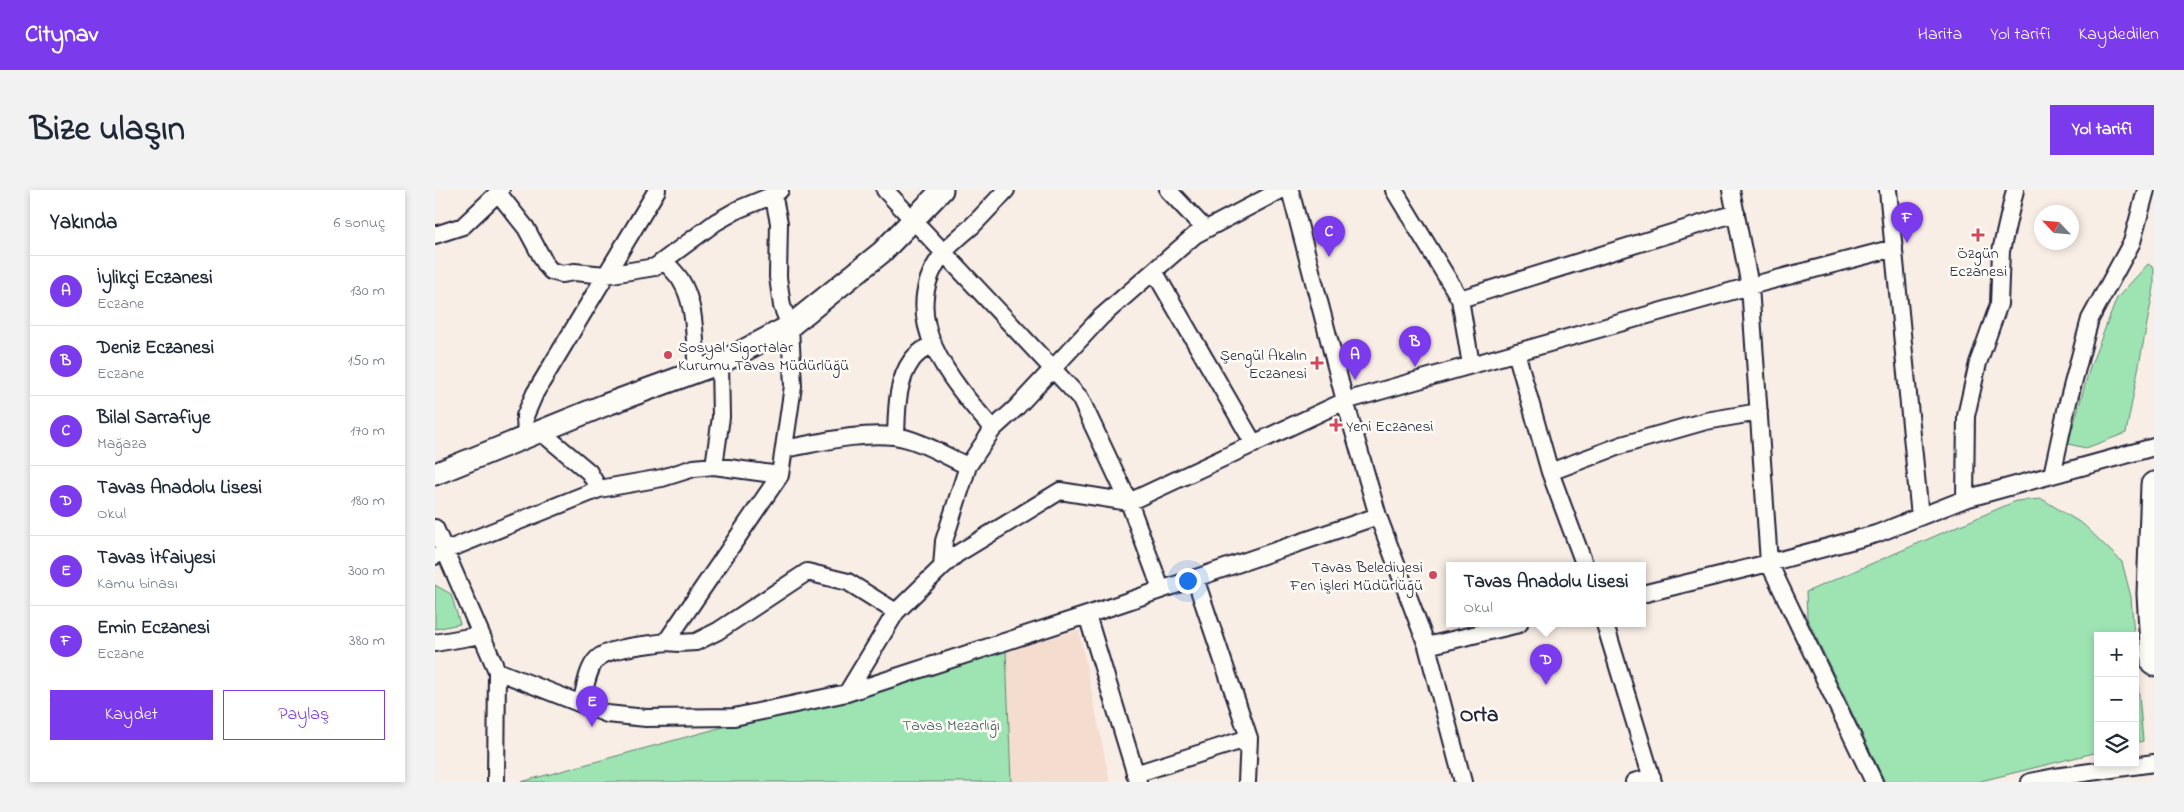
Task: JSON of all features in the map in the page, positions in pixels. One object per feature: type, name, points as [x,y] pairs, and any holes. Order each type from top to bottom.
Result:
[{"type":"highway","points":[[2154,485],[2150,594],[2154,663]]},
{"type":"main road","points":[[435,474],[533,434],[720,363],[790,326],[882,252],[942,190]]},
{"type":"street","points":[[599,489],[589,472],[533,434],[525,416],[535,394],[657,190]]},
{"type":"street","points":[[885,190],[913,222],[1081,398],[1129,502],[1161,589]]},
{"type":"street","points":[[993,429],[959,389],[944,366],[933,343],[923,302],[932,272],[943,253],[1006,190]]},
{"type":"street","points":[[1168,190],[1205,229]]},
{"type":"street","points":[[942,566],[944,541],[968,466],[993,429],[1016,408],[1101,317],[1195,235],[1281,190]]},
{"type":"street","points":[[1291,190],[1345,401],[1378,516],[1427,646],[1463,782]]},
{"type":"street","points":[[1394,190],[1460,299],[1471,365]]},
{"type":"street","points":[[1731,190],[1750,286],[1769,563],[1874,782]]},
{"type":"street","points":[[1889,190],[1920,517]]},
{"type":"street","points":[[1965,499],[1966,416],[1978,363],[1999,304],[2001,250],[2015,190]]},
{"type":"street","points":[[2052,475],[2067,406],[2090,318],[2132,242],[2146,190]]},
{"type":"street","points":[[435,234],[463,226],[500,192],[526,228],[551,271],[562,274],[573,272],[606,275],[655,267],[716,222],[739,208],[775,193],[779,224],[779,291],[790,326],[793,386],[780,475],[666,642]]},
{"type":"street","points":[[1460,299],[1735,213]]},
{"type":"street","points":[[847,693],[896,612],[942,566],[957,554],[1061,491],[1129,502],[1345,401],[1750,286],[1894,248]]},
{"type":"street","points":[[664,261],[680,278],[687,295],[693,318],[697,372]]},
{"type":"street","points":[[1154,271],[1254,444]]},
{"type":"street","points":[[896,436],[899,394],[903,378],[913,358],[933,343]]},
{"type":"street","points":[[1516,352],[1550,472],[1584,562]]},
{"type":"street","points":[[714,466],[721,417],[720,363]]},
{"type":"street","points":[[1550,472],[1622,445],[1706,421],[1759,412]]},
{"type":"street","points":[[784,449],[874,436],[896,436],[968,466]]},
{"type":"street","points":[[1646,593],[1876,534],[1965,499],[2154,446]]},
{"type":"street","points":[[439,553],[599,489],[662,478],[694,468],[714,466],[780,475]]},
{"type":"street","points":[[497,671],[607,714],[646,718],[734,717],[847,693],[1087,615],[1378,516]]},
{"type":"street","points":[[435,528],[439,553],[481,635],[497,671],[496,782]]},
{"type":"street","points":[[581,704],[592,668],[597,659],[605,654],[625,648],[666,642],[696,642],[718,631],[807,572],[848,582],[896,612]]},
{"type":"street","points":[[1195,578],[1249,738],[1247,782]]},
{"type":"street","points":[[1087,615],[1137,778],[1249,738]]},
{"type":"street","points":[[1427,646],[1506,627]]},
{"type":"street","points":[[1606,627],[1653,780],[1634,782]]},
{"type":"street","points":[[435,643],[481,635]]},
{"type":"street","points":[[2030,782],[2154,764]]},
{"type":"shaded area","points":[[1079,630],[1110,782],[1011,782],[1006,650]]},
{"type":"green space","points":[[2148,264],[2154,268],[2154,287],[2126,433],[2086,448],[2068,444],[2090,367],[2117,298]]},
{"type":"green space","points":[[2042,499],[2084,525],[2122,562],[2131,597],[2134,632],[2094,632],[2094,753],[1977,782],[1885,782],[1807,618],[1806,592],[2016,501]]},
{"type":"green space","points":[[435,585],[451,594],[460,624],[435,629]]},
{"type":"green space","name":"Tavas Mezarlığı","points":[[1006,650],[1011,782],[521,782]]},
{"type":"green space","points":[[2139,696],[2143,741],[2139,742]]},
{"type":"place","name":"Özgün Eczanesi","points":[[1978,235]]},
{"type":"place","name":"Emin Eczanesi","points":[[1907,243]]},
{"type":"place","name":"Bilal Sarrafiye","points":[[1329,257]]},
{"type":"place","name":"Sosyal Sigortalar Kurumu Tavas Müdürlüğü","points":[[668,355]]},
{"type":"place","name":"Şengül Akalın Eczanesi","points":[[1317,363]]},
{"type":"place","name":"Deniz Eczanesi","points":[[1415,367]]},
{"type":"place","name":"İylikçi Eczanesi","points":[[1355,380]]},
{"type":"place","name":"Yeni Eczanesi","points":[[1336,425]]},
{"type":"place","name":"Tavas Belediyesi Fen İşleri Müdürlüğü","points":[[1433,575]]},
{"type":"place","name":"Tavas Anadolu Lisesi","points":[[1546,685]]},
{"type":"place","name":"Tavas İtfaiyesi","points":[[592,727]]},
{"type":"district","name":"Orta","points":[[1479,714]]}]
